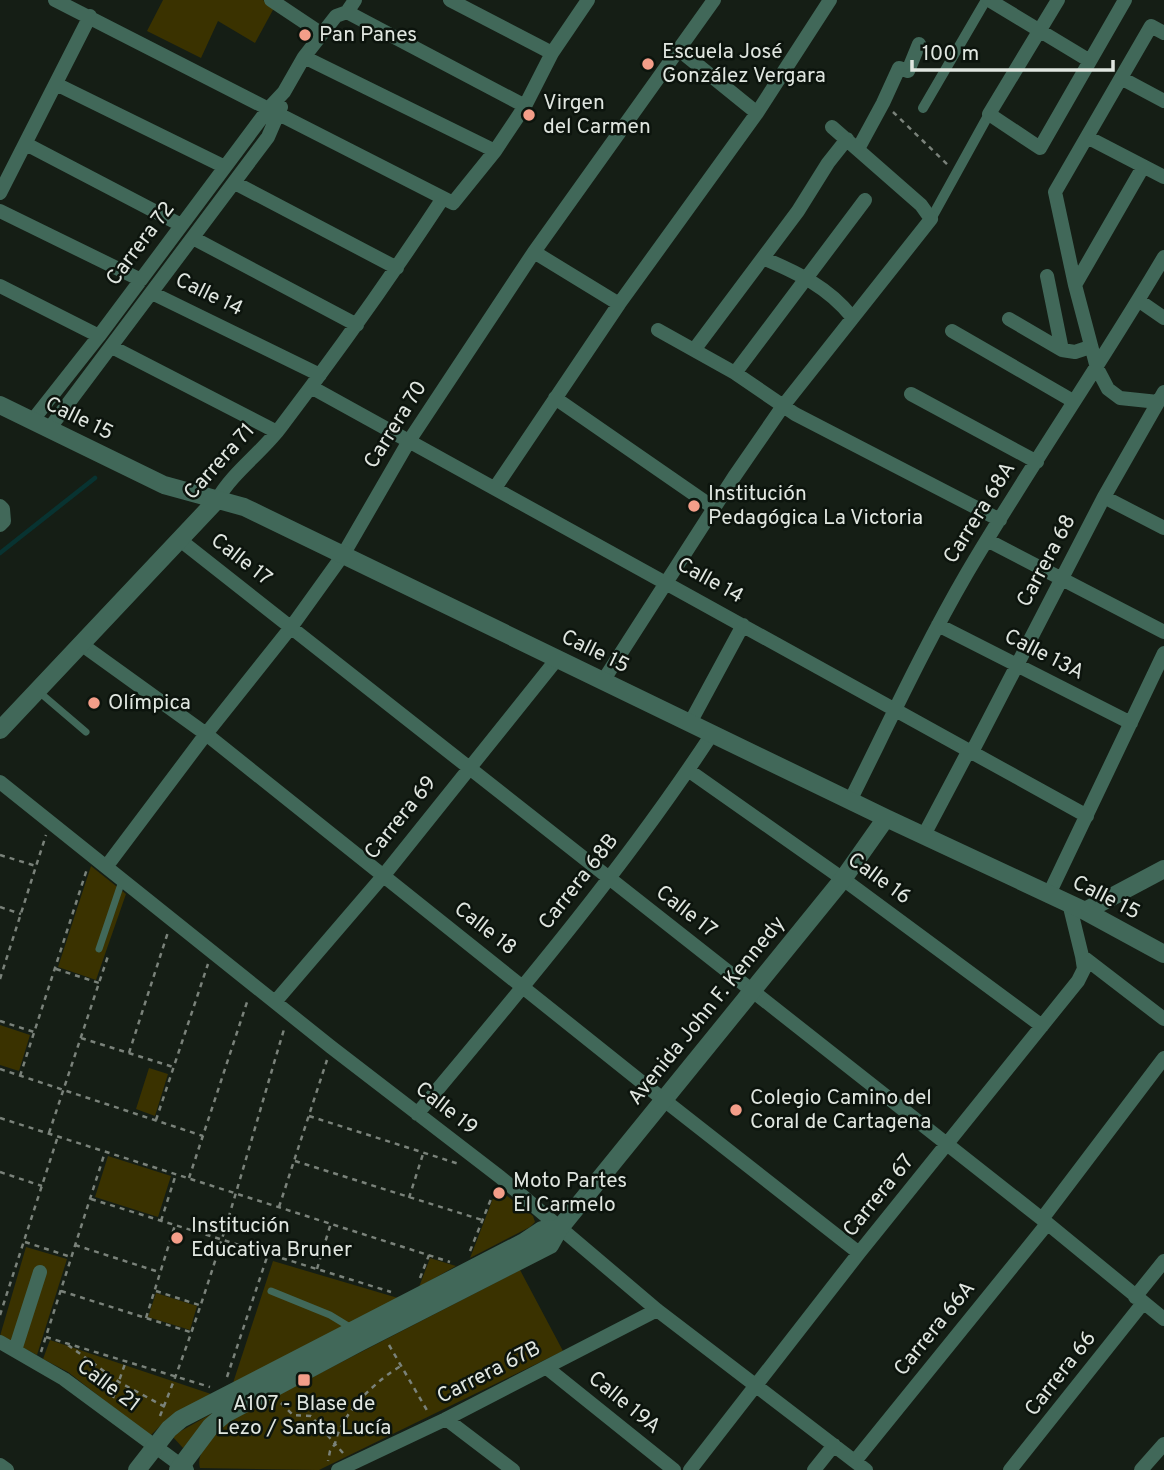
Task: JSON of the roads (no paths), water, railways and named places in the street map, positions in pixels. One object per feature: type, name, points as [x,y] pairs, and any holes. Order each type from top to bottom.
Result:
[{"type":"street","points":[[55,0],[448,201]]},
{"type":"street","points":[[271,0],[322,34]]},
{"type":"street","points":[[450,0],[552,53]]},
{"type":"street","name":"Carrera 71","points":[[0,730],[180,540],[277,432],[448,201],[495,151],[525,106],[552,53],[587,0]]},
{"type":"street","name":"Carrera 70","points":[[106,867],[292,626],[343,555],[409,441],[534,252],[714,0]]},
{"type":"street","points":[[495,488],[619,304],[757,113],[830,0]]},
{"type":"street","points":[[923,108],[987,0],[1090,61]]},
{"type":"street","points":[[603,681],[783,406],[931,219],[989,114],[1058,0]]},
{"type":"street","points":[[989,114],[1040,148],[1125,0]]},
{"type":"street","points":[[351,6],[525,106]]},
{"type":"street","name":"Carrera 72","points":[[33,421],[225,167],[274,111],[304,57],[336,16],[351,6]]},
{"type":"street","points":[[0,193],[90,16]]},
{"type":"street","points":[[1161,398],[1120,398],[1108,388],[1097,368],[1075,285],[1055,192],[1151,26],[1164,33]]},
{"type":"street","points":[[694,350],[799,211],[828,163],[853,144],[883,103],[899,68],[908,71],[919,44]]},
{"type":"street","points":[[678,49],[757,113]]},
{"type":"street","points":[[304,57],[495,151]]},
{"type":"street","points":[[1121,78],[1164,101]]},
{"type":"street","points":[[56,84],[225,167]]},
{"type":"street","name":"Carrera 72","points":[[50,429],[268,137],[274,111]]},
{"type":"street","points":[[832,127],[921,205],[931,219]]},
{"type":"street","points":[[1087,136],[1164,177]]},
{"type":"street","points":[[26,144],[181,225]]},
{"type":"street","points":[[1075,285],[1143,167]]},
{"type":"street","points":[[234,183],[397,268]]},
{"type":"street","points":[[735,373],[865,200]]},
{"type":"street","points":[[0,211],[141,280]]},
{"type":"street","points":[[193,238],[357,325]]},
{"type":"street","points":[[534,252],[619,304]]},
{"type":"street","name":"Carrera 68A","points":[[850,801],[938,625],[987,540],[1164,257]]},
{"type":"street","points":[[763,258],[806,277],[842,305],[852,317]]},
{"type":"street","points":[[1047,276],[1062,350]]},
{"type":"street","points":[[0,286],[99,336]]},
{"type":"street","name":"Calle 14","points":[[152,293],[316,381],[409,441],[1087,816]]},
{"type":"street","points":[[1138,300],[1164,318]]},
{"type":"street","points":[[1009,319],[1062,350],[1075,352],[1090,347]]},
{"type":"street","points":[[658,330],[735,373],[783,406],[1000,520]]},
{"type":"street","points":[[952,331],[1073,401]]},
{"type":"street","points":[[112,347],[277,432]]},
{"type":"street","points":[[911,394],[1037,462]]},
{"type":"street","points":[[555,397],[714,508]]},
{"type":"street","name":"Carrera 68","points":[[924,835],[1104,497],[1161,398]]},
{"type":"street","name":"Calle 15","points":[[0,405],[151,480],[244,507],[850,801],[1077,907],[1164,954]]},
{"type":"street","points":[[1104,497],[1164,528]]},
{"type":"street","points":[[0,506],[3,509],[4,521],[0,525]]},
{"type":"street","name":"Calle 17","points":[[180,540],[1045,1221],[1164,1319]]},
{"type":"street","points":[[987,540],[1164,632]]},
{"type":"street","points":[[690,723],[743,625]]},
{"type":"street","name":"Calle 13A","points":[[938,625],[1131,723]]},
{"type":"street","name":"Calle 18","points":[[81,644],[206,734],[859,1253]]},
{"type":"street","points":[[1049,894],[1164,653]]},
{"type":"street","name":"Carrera 69","points":[[275,1002],[384,875],[557,659]]},
{"type":"street","name":"Carrera 68B","points":[[417,1114],[610,878],[712,734]]},
{"type":"street","name":"Calle 16","points":[[688,770],[843,879],[1042,1026]]},
{"type":"street","name":"Calle 19","points":[[0,782],[331,1047],[500,1177],[657,1310],[757,1384],[860,1466]]},
{"type":"street","name":"Avenida John F. Kennedy","points":[[182,1469],[199,1441],[218,1420],[271,1388],[551,1245],[559,1229],[843,879],[886,818]]},
{"type":"street","points":[[1164,869],[1077,907],[1082,956],[1164,1019]]},
{"type":"street","name":"Carrera 67","points":[[690,1470],[859,1253],[1078,981],[1084,969],[1082,956]]},
{"type":"street","name":"Carrera 66A","points":[[860,1466],[1164,1058]]},
{"type":"street","points":[[137,1470],[178,1421],[224,1393],[354,1330],[542,1230],[559,1229]]},
{"type":"street","name":"Carrera 66","points":[[1010,1470],[1139,1300],[1164,1261]]},
{"type":"street","points":[[15,1349],[40,1272]]},
{"type":"street","name":"Carrera 67B","points":[[333,1468],[357,1466],[657,1310]]},
{"type":"street","name":"Calle 21","points":[[0,1342],[64,1378],[182,1469]]},
{"type":"street","name":"Calle 19A","points":[[547,1368],[674,1470]]},
{"type":"street","points":[[440,1421],[513,1470]]},
{"type":"street","points":[[1141,1470],[1164,1444]]},
{"type":"street","points":[[814,1470],[834,1445]]},
{"type":"street","points":[[0,1465],[7,1470]]},
{"type":"lane","points":[[37,690],[86,732]]},
{"type":"lane","points":[[99,949],[122,880]]},
{"type":"lane","points":[[271,1291],[330,1315],[354,1330]]},
{"type":"waterway","points":[[0,553],[95,478]]},
{"type":"place","name":"Pan Panes","points":[[305,35]]},
{"type":"place","name":"Escuela José González Vergara","points":[[648,64]]},
{"type":"place","name":"Virgen del Carmen","points":[[529,115]]},
{"type":"place","name":"Institución Pedagógica La Victoria","points":[[694,506]]},
{"type":"place","name":"Olímpica","points":[[94,703]]},
{"type":"place","name":"Colegio Camino del Coral de Cartagena","points":[[736,1110]]},
{"type":"place","name":"Moto Partes El Carmelo","points":[[499,1193]]},
{"type":"place","name":"Institución Educativa Bruner","points":[[177,1238]]},
{"type":"place","name":"A107 - Blase de Lezo / Santa Lucía","points":[[304,1380]]}]
